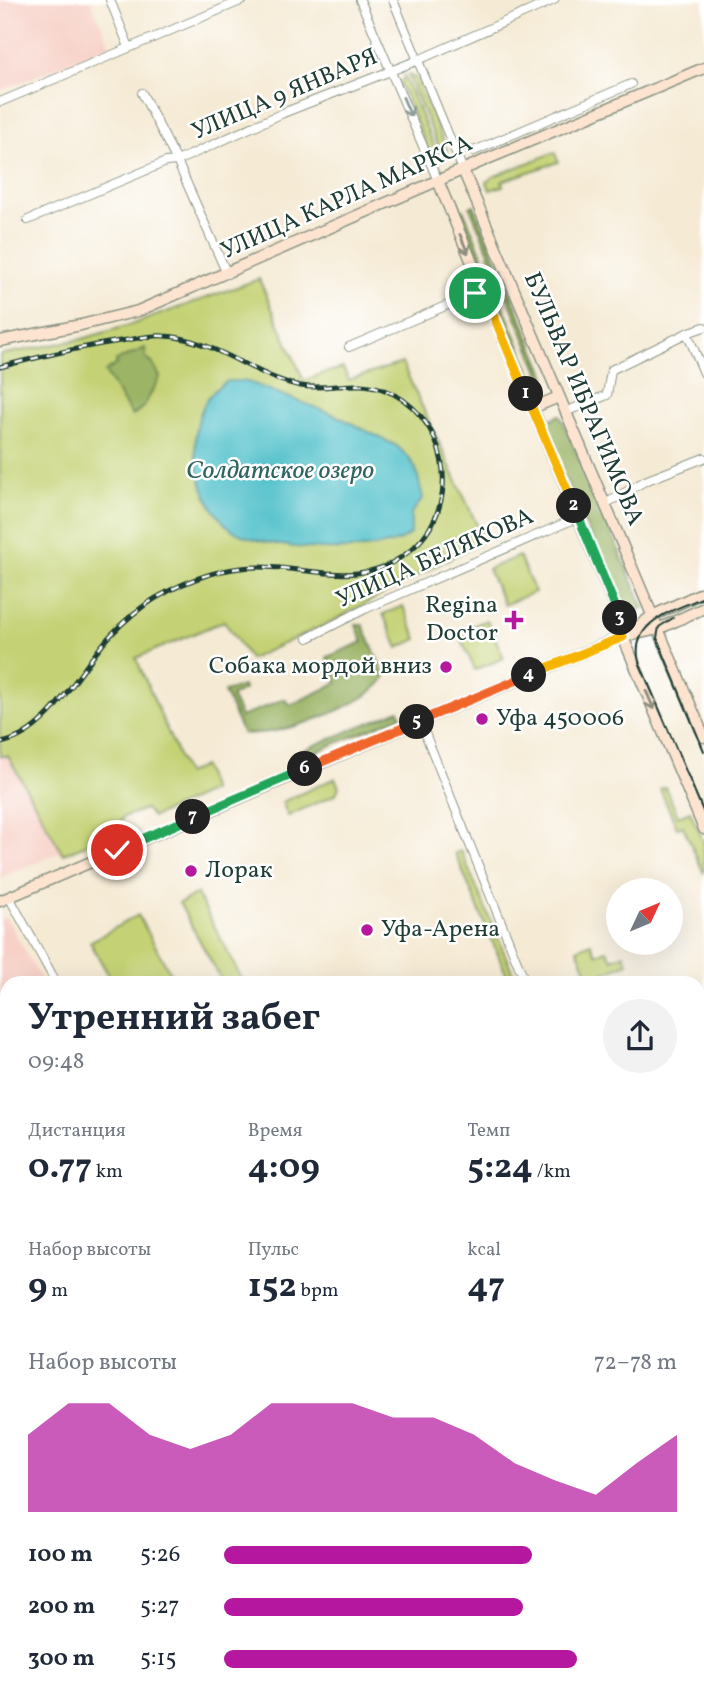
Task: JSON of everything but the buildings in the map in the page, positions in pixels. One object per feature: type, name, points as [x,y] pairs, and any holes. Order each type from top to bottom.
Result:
[{"type":"street","points":[[110,0],[129,47]]},
{"type":"street","points":[[0,102],[243,0]]},
{"type":"street","name":"БУЛЬВАР ИБРАГИМОВА","points":[[360,0],[579,517],[622,622],[623,637],[704,829]]},
{"type":"street","name":"БУЛЬВАР ИБРАГИМОВА","points":[[393,0],[416,61],[704,737]]},
{"type":"street","name":"УЛИЦА 9 ЯНВАРЯ","points":[[28,220],[166,162],[177,161],[283,113],[416,61],[554,0]]},
{"type":"street","name":"УЛИЦА КАРЛА МАРКСА","points":[[0,341],[138,311],[704,68]]},
{"type":"street","points":[[454,147],[474,151],[631,84]]},
{"type":"street","points":[[142,93],[177,161],[227,274]]},
{"type":"street","points":[[349,347],[483,290]]},
{"type":"street","points":[[565,412],[607,395],[611,370],[704,327]]},
{"type":"street","points":[[687,333],[704,373]]},
{"type":"street","points":[[532,408],[559,397]]},
{"type":"street","points":[[605,504],[645,481],[704,458]]},
{"type":"street","name":"УЛИЦА БЕЛЯКОВА","points":[[307,638],[375,604],[579,517]]},
{"type":"street","points":[[623,637],[652,616],[704,592]]},
{"type":"street","points":[[52,976],[5,899],[419,721],[623,637],[658,629],[704,608]]},
{"type":"street","points":[[419,721],[523,976]]},
{"type":"shaded area","points":[[0,0],[90,0],[110,45],[0,91]]},
{"type":"shaded area","points":[[8,751],[63,851],[0,878],[0,755]]},
{"type":"shaded area","points":[[6,917],[39,976],[0,976],[0,920]]},
{"type":"green space","points":[[408,75],[416,78],[447,150],[444,159]]},
{"type":"green space","points":[[404,76],[440,160],[431,156],[400,84]]},
{"type":"green space","points":[[555,152],[558,162],[502,181],[503,186],[490,190],[487,182],[492,177]]},
{"type":"green space","points":[[474,205],[546,377],[542,379],[470,207]]},
{"type":"green space","points":[[463,209],[535,383],[530,385],[458,211]]},
{"type":"green space","points":[[259,279],[304,381],[343,368],[349,380],[402,363],[484,540],[333,621],[250,659],[224,621],[136,658],[186,774],[203,766],[212,791],[153,817],[145,809],[123,817],[115,833],[63,854],[8,756],[0,756],[0,355],[82,339],[133,324]]},
{"type":"green space","points":[[145,348],[146,358],[160,377],[144,406],[132,416],[105,372],[117,364],[116,361]]},
{"type":"green space","points":[[560,415],[644,608],[625,615],[541,423]]},
{"type":"green space","points":[[519,556],[535,592],[504,605],[488,569]]},
{"type":"green space","points":[[403,606],[417,639],[398,648],[383,614]]},
{"type":"green space","points":[[487,620],[504,658],[475,670],[458,632]]},
{"type":"green space","points":[[356,625],[363,625],[385,677],[377,687],[366,696],[335,712],[302,724],[275,731],[243,734],[224,692],[243,686],[244,690],[231,696],[241,717],[284,699],[291,705],[337,683],[327,657],[363,642]]},
{"type":"green space","points":[[399,710],[401,716],[294,761],[291,755]]},
{"type":"green space","points":[[335,778],[339,787],[336,794],[288,816],[282,802]]},
{"type":"green space","points":[[665,787],[678,816],[690,811],[704,843],[704,874],[683,826],[677,828],[660,789]]},
{"type":"green space","points":[[461,851],[514,976],[507,976],[455,853]]},
{"type":"green space","points":[[197,894],[240,976],[219,976],[179,903]]},
{"type":"green space","points":[[138,915],[172,976],[109,976],[90,942]]},
{"type":"green space","points":[[591,943],[596,954],[606,950],[606,956],[612,959],[625,956],[628,963],[604,973],[604,976],[588,976],[577,949]]},
{"type":"water","name":"Солдатское озеро","points":[[228,381],[251,383],[335,415],[397,446],[416,469],[423,498],[411,514],[411,533],[397,541],[376,546],[322,549],[268,543],[246,537],[231,529],[207,497],[199,476],[196,453],[196,431],[201,410],[212,393]]},
{"type":"tram line","points":[[704,597],[657,619],[641,636],[638,648],[639,662],[704,813]]},
{"type":"tram line","points":[[673,618],[659,627],[657,638],[704,751]]},
{"type":"railway","points":[[0,367],[95,345],[164,336],[199,343],[267,375],[301,386],[372,386],[404,401],[422,417],[434,437],[441,460],[443,484],[439,507],[429,529],[413,548],[395,561],[377,569],[339,574],[258,567],[231,569],[192,580],[156,598],[143,606],[110,636],[48,715],[17,738],[0,743]]},
{"type":"place","name":"Regina Doctor","points":[[514,620]]},
{"type":"place","name":"Собака мордой вниз","points":[[446,667]]},
{"type":"place","name":"Уфа 450006","points":[[482,719]]},
{"type":"place","name":"Лорак","points":[[191,871]]},
{"type":"place","name":"Уфа-Арена","points":[[367,930]]},
{"type":"route","points":[[117,850],[623,637],[622,622],[483,290],[475,293]]}]
